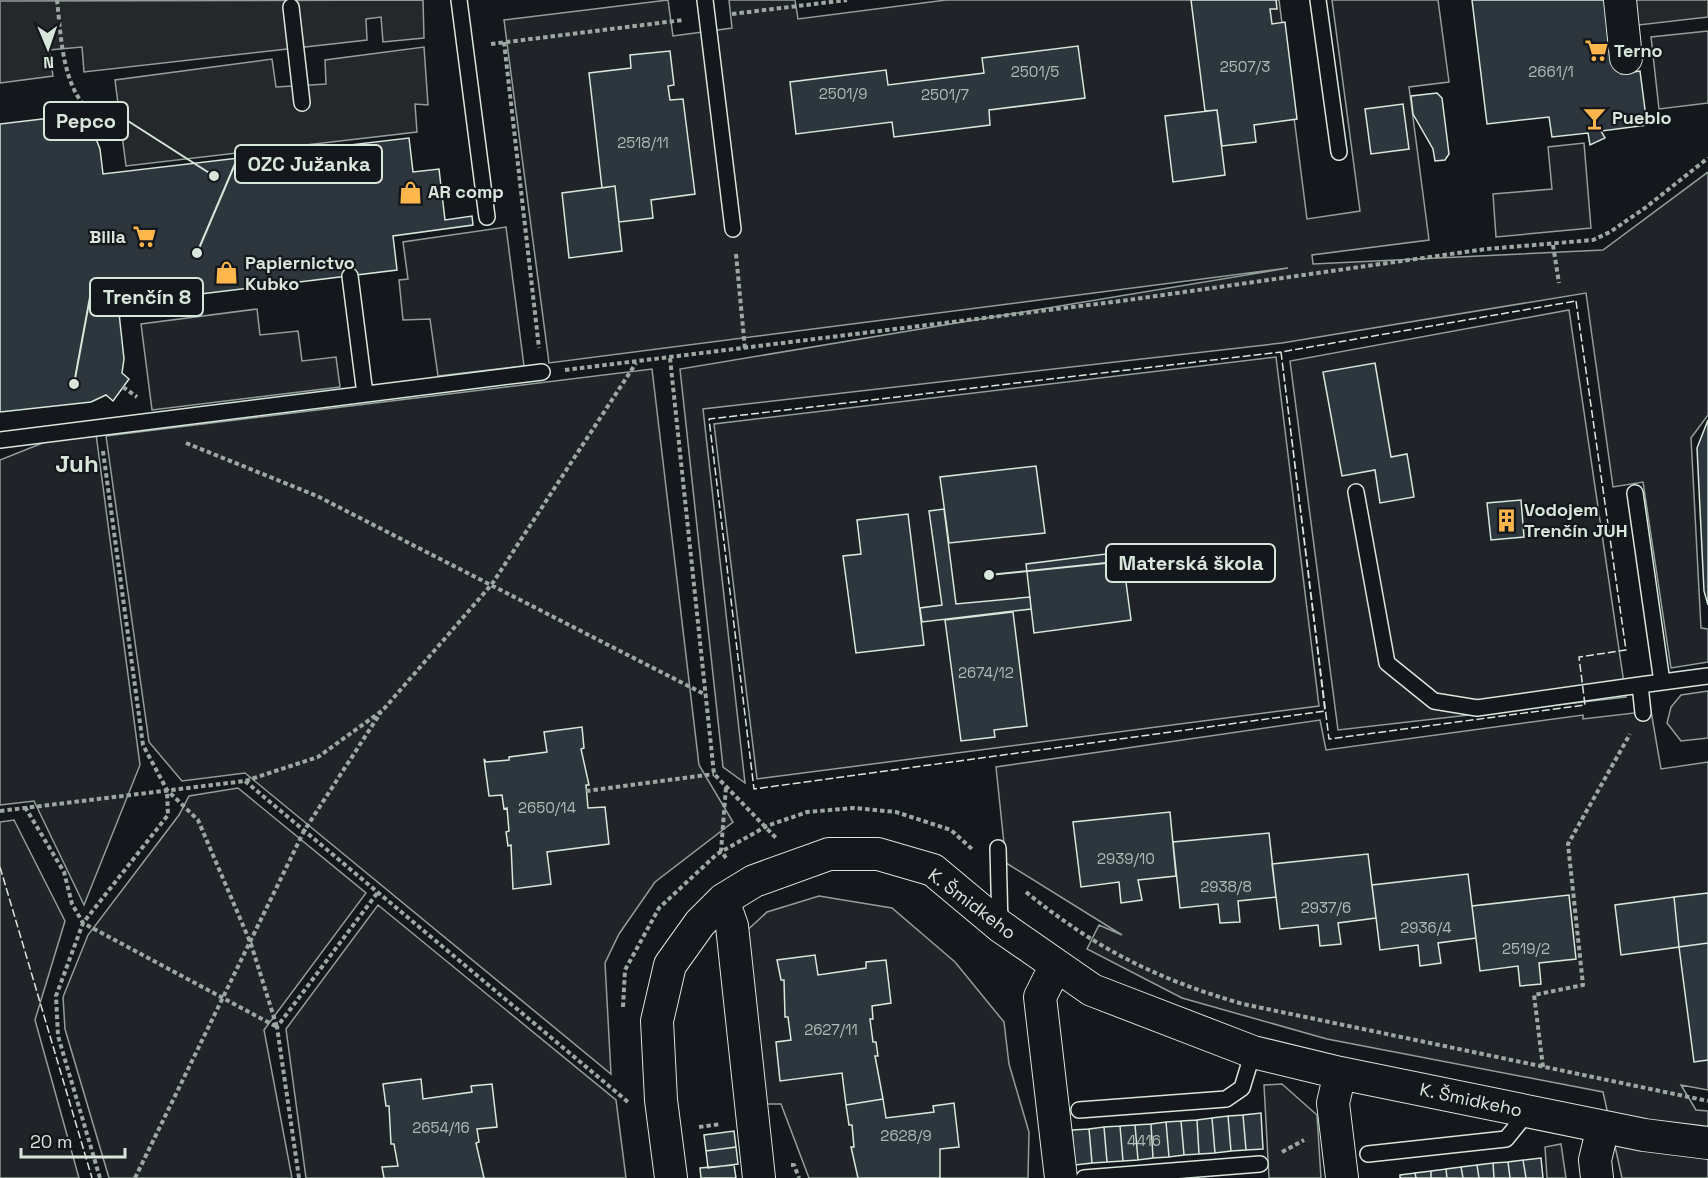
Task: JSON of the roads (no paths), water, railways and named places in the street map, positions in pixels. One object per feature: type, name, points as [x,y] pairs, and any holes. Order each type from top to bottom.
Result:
[{"type":"street","points":[[1620,0],[1626,58]]},
{"type":"street","name":"K. Šmidkeho","points":[[671,1178],[661,1100],[657,1021],[670,965],[700,922],[723,900],[754,881],[829,854],[878,854],[933,870],[1000,926],[1092,990],[1253,1052],[1340,1073],[1528,1112],[1603,1127],[1708,1143]]},
{"type":"street","points":[[723,900],[732,926],[759,1178]]},
{"type":"street","points":[[1056,965],[1040,997],[1061,1178]]},
{"type":"street","points":[[1340,1073],[1333,1103],[1342,1178]]},
{"type":"street","points":[[1597,1178],[1595,1160],[1603,1127]]},
{"type":"lane","points":[[459,0],[487,217]]},
{"type":"lane","points":[[705,0],[733,230]]},
{"type":"lane","points":[[1318,0],[1339,152]]},
{"type":"lane","points":[[291,7],[302,103]]},
{"type":"lane","points":[[350,276],[364,394]]},
{"type":"lane","points":[[0,440],[542,372]]},
{"type":"lane","points":[[1356,492],[1387,663],[1434,701],[1477,708],[1708,676]]},
{"type":"lane","points":[[1635,493],[1662,682]]},
{"type":"lane","points":[[1640,685],[1643,713]]},
{"type":"lane","points":[[998,848],[1000,926]]},
{"type":"lane","points":[[1079,1110],[1226,1099],[1242,1088],[1253,1052]]},
{"type":"lane","points":[[1368,1154],[1506,1139],[1528,1112]]},
{"type":"lane","points":[[1084,1178],[1260,1164]]},
{"type":"place","name":"Terno","points":[[1596,51]]},
{"type":"place","name":"Pueblo","points":[[1594,118]]},
{"type":"place","name":"Pepco","points":[[214,176]]},
{"type":"place","name":"AR comp","points":[[410,192]]},
{"type":"place","name":"Billa","points":[[144,237]]},
{"type":"place","name":"OZC Južanka","points":[[197,253]]},
{"type":"place","name":"Papiernictvo Kubko","points":[[227,273]]},
{"type":"place","name":"Trenčín 8","points":[[74,384]]},
{"type":"place","name":"Vodojem Trenčín JUH","points":[[1506,520]]},
{"type":"place","name":"Materská škola","points":[[989,575]]},
{"type":"district","name":"Juh","points":[[77,464]]}]
